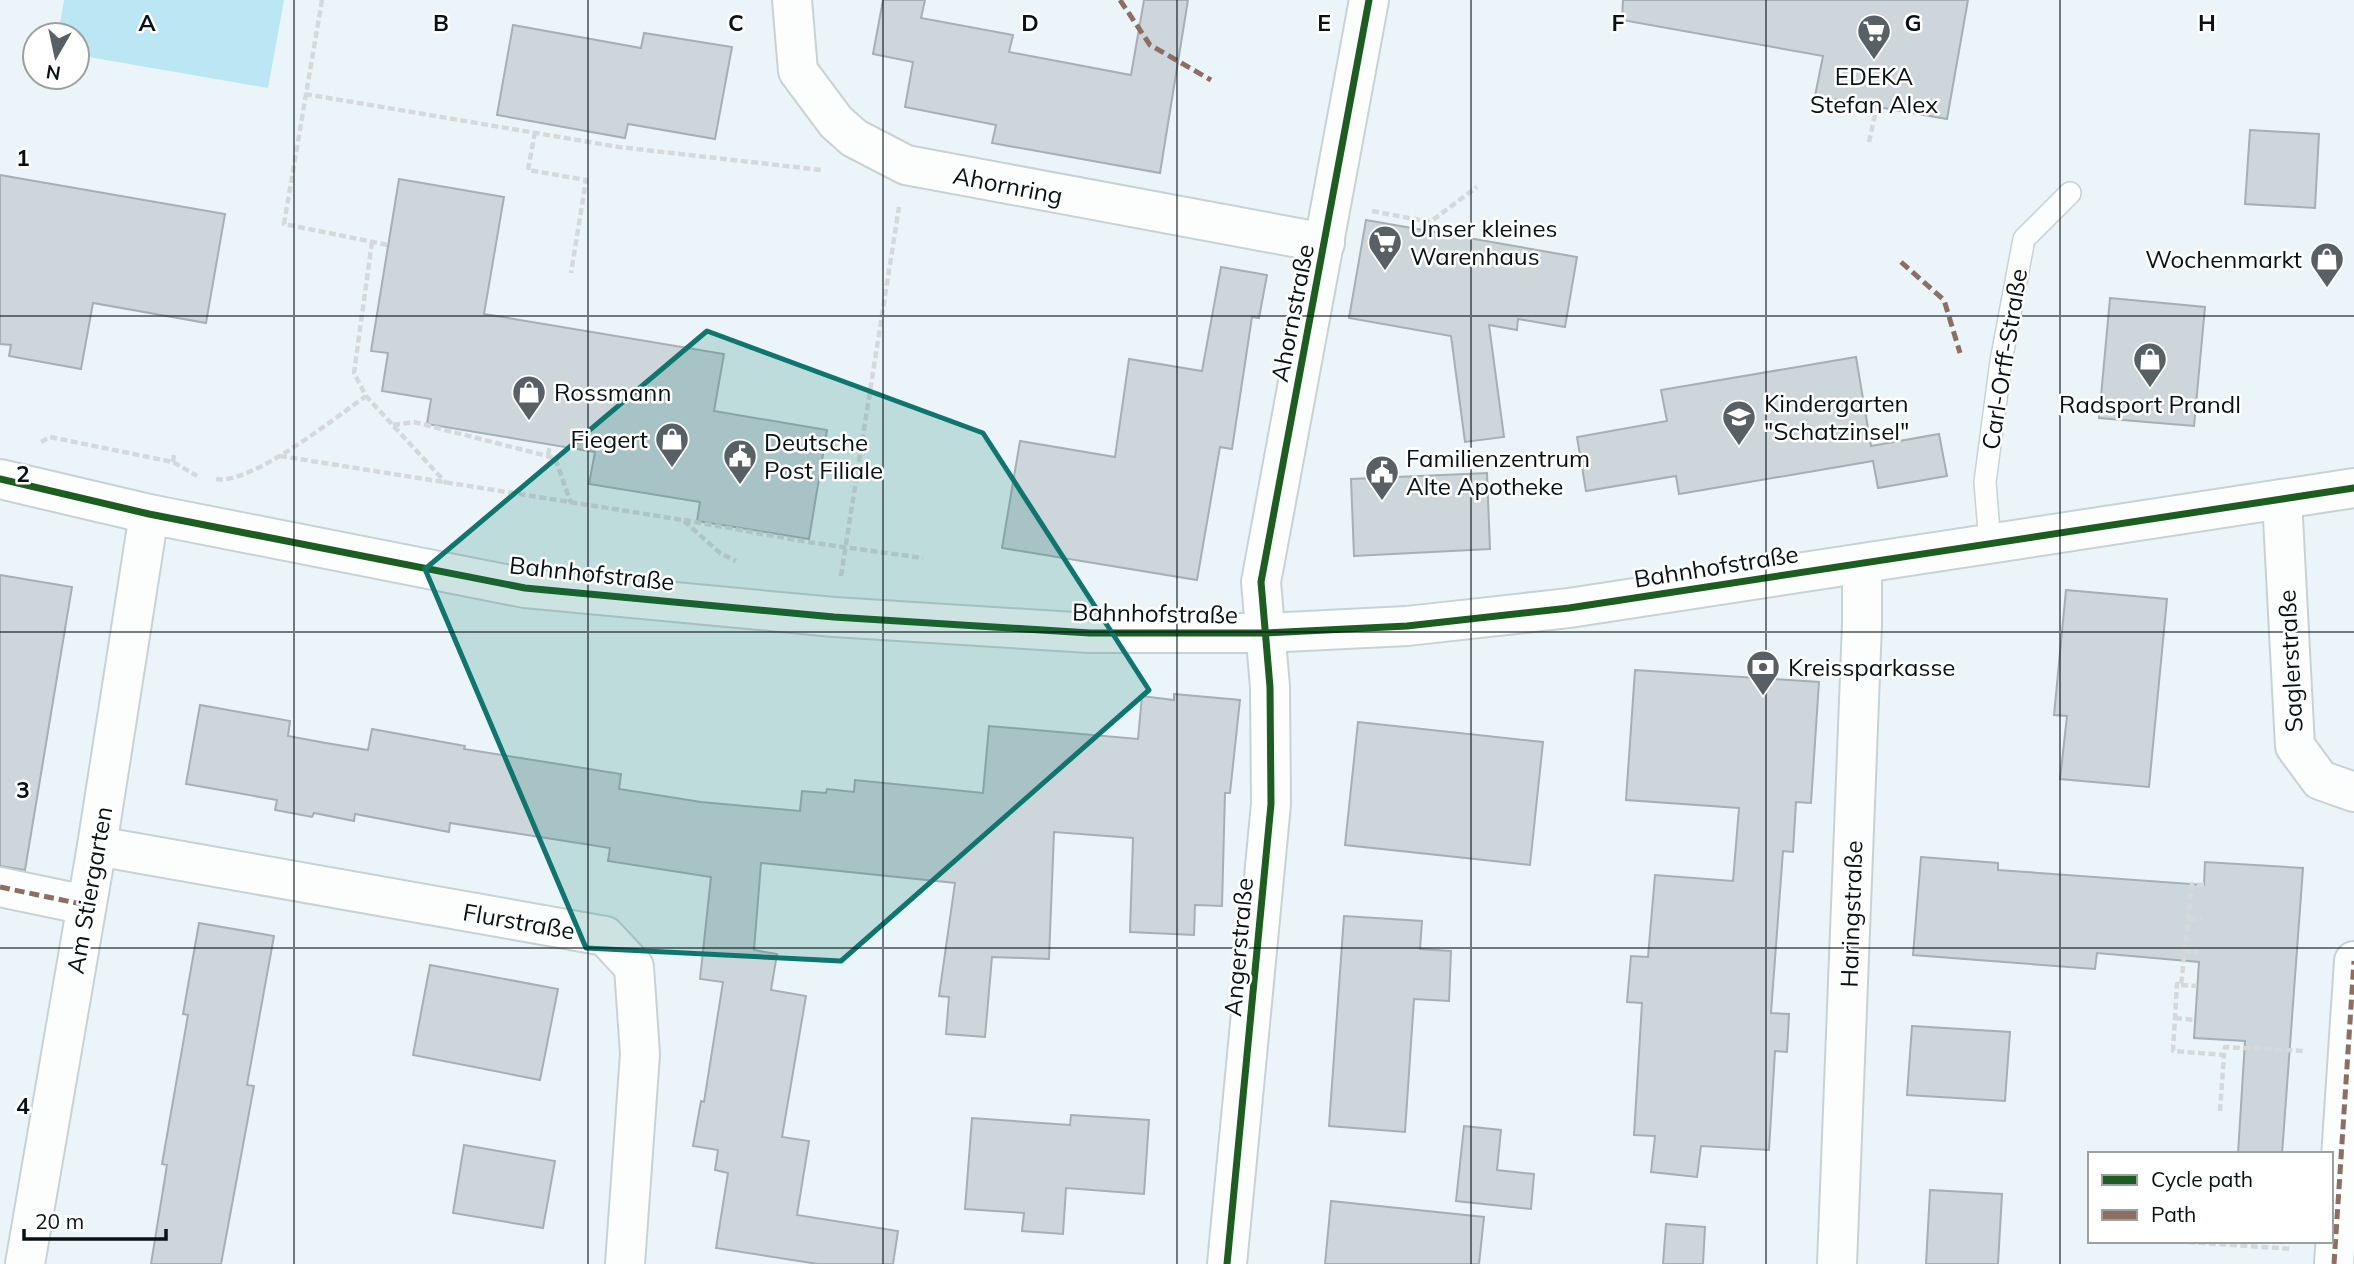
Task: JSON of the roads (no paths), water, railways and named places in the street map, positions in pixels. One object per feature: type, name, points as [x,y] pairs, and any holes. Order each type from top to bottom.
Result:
[{"type":"street","name":"Ahornring","points":[[792,0],[798,71],[836,122],[854,138],[906,165],[1325,243]]},
{"type":"street","name":"Ahornstraße","points":[[1265,633],[1261,582],[1368,0]]},
{"type":"street","name":"Bahnhofstraße","points":[[0,480],[149,514],[525,587],[911,623],[1090,632],[1265,633],[1407,626],[1556,610],[2354,488]]},
{"type":"street","name":"Saglerstraße","points":[[2282,499],[2295,746],[2320,780],[2354,792]]},
{"type":"street","name":"Am Stiergarten","points":[[25,1264],[97,846],[149,514]]},
{"type":"street","name":"Haringstraße","points":[[1837,1264],[1862,624],[1862,564]]},
{"type":"street","name":"Angerstraße","points":[[1227,1264],[1271,804],[1270,687],[1265,633]]},
{"type":"street","name":"Flurstraße","points":[[97,846],[605,936],[634,967],[640,1054],[625,1264]]},
{"type":"street","points":[[0,887],[86,905]]},
{"type":"street","points":[[2334,1258],[2354,961]]},
{"type":"lane","name":"Carl-Orff-Straße","points":[[1990,544],[1985,482],[2001,361],[2024,239],[2070,193]]},
{"type":"place","name":"EDEKA Stefan Alex","points":[[1874,61]]},
{"type":"place","name":"Unser kleines Warenhaus","points":[[1385,272]]},
{"type":"place","name":"Wochenmarkt","points":[[2327,289]]},
{"type":"place","name":"Radsport Prandl","points":[[2150,389]]},
{"type":"place","name":"Rossmann","points":[[529,422]]},
{"type":"place","name":"Kindergarten \"Schatzinsel\"","points":[[1739,447]]},
{"type":"place","name":"Fiegert","points":[[672,469]]},
{"type":"place","name":"Deutsche Post Filiale","points":[[740,486]]},
{"type":"place","name":"Familienzentrum Alte Apotheke","points":[[1382,502]]},
{"type":"place","name":"Kreissparkasse","points":[[1763,697]]}]
